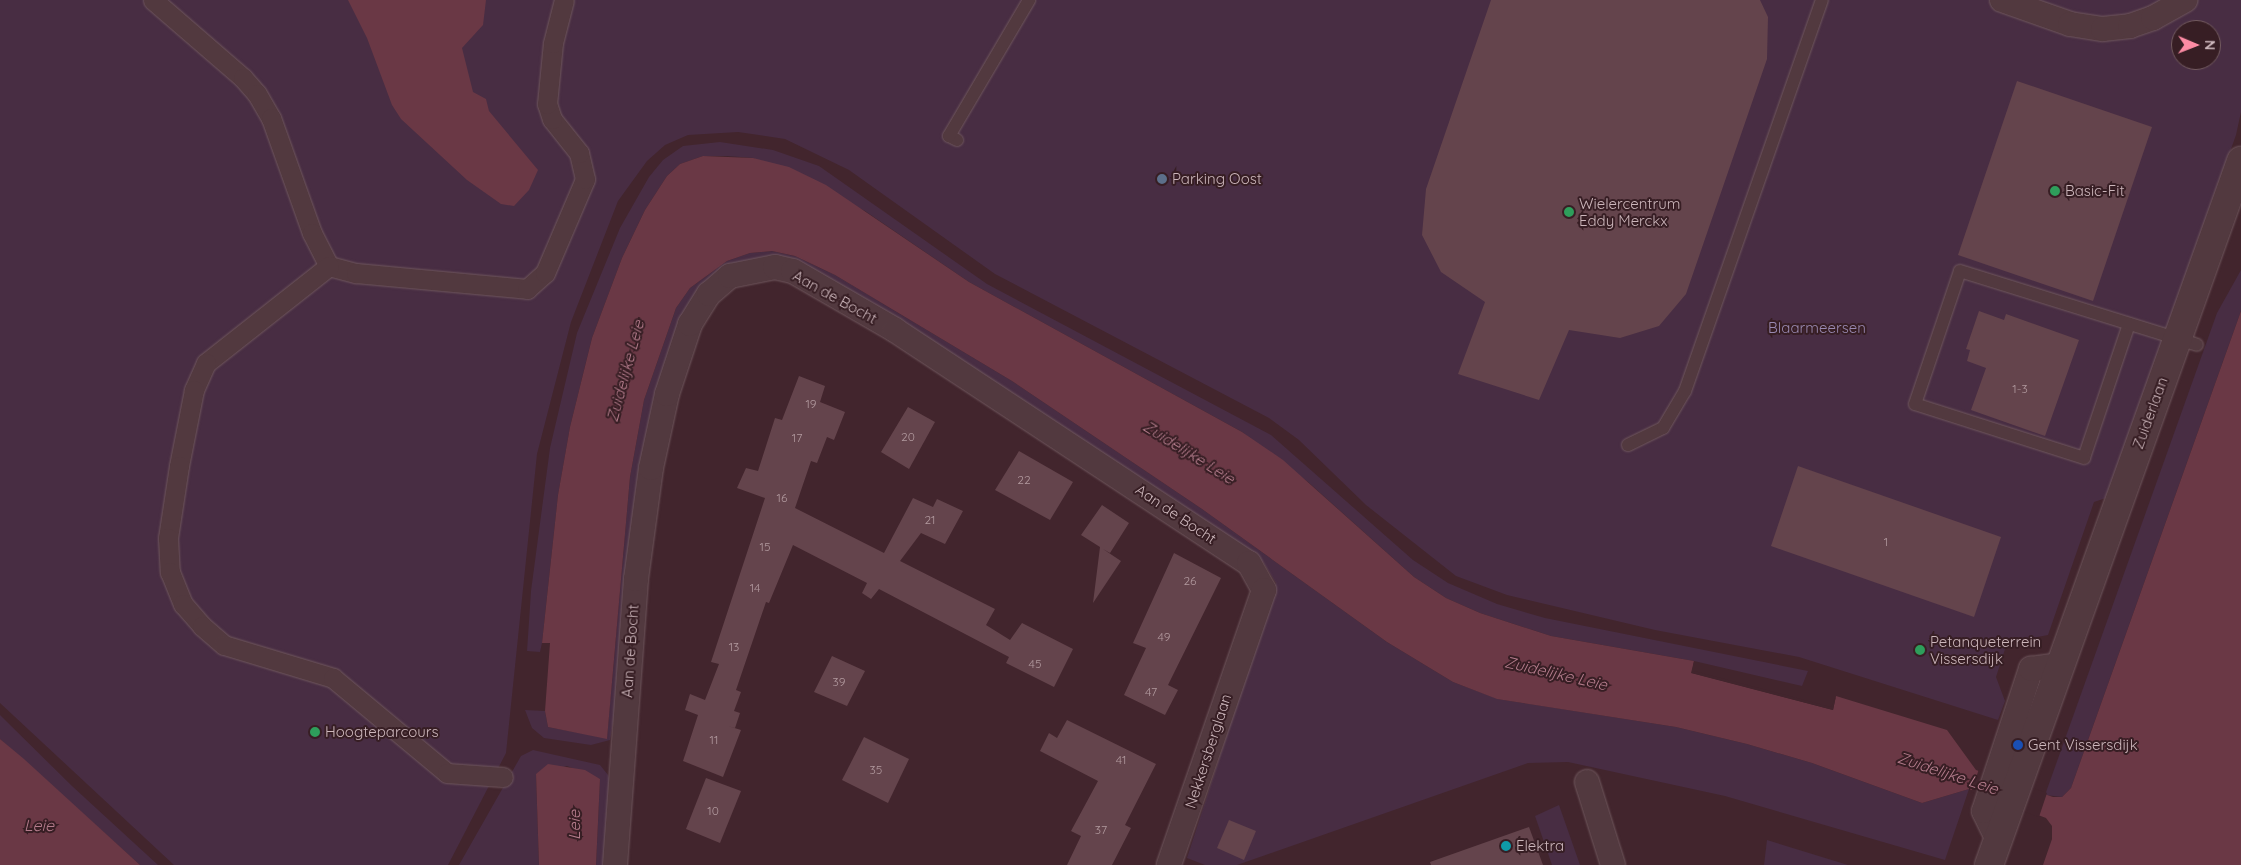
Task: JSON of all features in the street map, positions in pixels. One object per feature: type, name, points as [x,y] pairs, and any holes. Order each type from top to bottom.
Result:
[{"type":"street","points":[[154,0],[243,78],[257,94],[271,118],[312,233],[330,266],[356,274],[527,290],[546,273],[585,179],[579,153],[552,119],[547,104],[552,43],[564,0]]},
{"type":"street","points":[[2002,0],[2070,24],[2104,29],[2138,23],[2185,0]]},
{"type":"street","name":"Zuiderlaan","points":[[1994,834],[2012,767],[2059,665],[2187,342],[2241,161]]},
{"type":"street","points":[[330,266],[206,363],[194,390],[179,466],[168,538],[170,572],[183,604],[202,626],[224,645],[333,678],[447,773],[502,776]]},
{"type":"street","name":"Aan de Bocht","points":[[615,865],[636,579],[651,468],[667,394],[690,324],[710,294],[730,276],[775,268],[793,272],[895,330],[1249,563],[1264,590],[1247,638]]},
{"type":"street","name":"Nekkersberglaan","points":[[1170,865],[1247,638]]},
{"type":"street","points":[[1587,782],[1613,865]]},
{"type":"lane","points":[[957,140],[949,136],[1029,0]]},
{"type":"lane","points":[[1628,445],[1663,428],[1685,391],[1822,0]]},
{"type":"lane","points":[[2129,324],[2084,458],[1914,404],[1960,271],[2187,342]]},
{"type":"green space","name":"Blaarmeersen","points":[[0,0],[2241,0],[2241,112],[2236,135],[2106,498],[2094,502],[2048,635],[2007,643],[1996,677],[2005,701],[1998,720],[1799,657],[1655,630],[1507,595],[1456,576],[1366,505],[1299,440],[1269,418],[995,274],[849,170],[785,139],[738,132],[688,135],[665,145],[647,161],[618,201],[571,322],[537,454],[506,753],[448,865],[174,865],[0,703]]},
{"type":"green space","points":[[720,142],[773,150],[819,166],[987,284],[1271,435],[1413,560],[1448,583],[1497,604],[1545,618],[1808,671],[1802,686],[1694,661],[1551,636],[1480,613],[1446,598],[1414,577],[1308,482],[1242,432],[969,282],[865,211],[753,158],[727,156],[703,156],[680,164],[667,176],[645,210],[622,258],[592,338],[570,427],[558,495],[540,652],[527,651],[531,591],[550,448],[577,333],[620,228],[649,177],[663,160],[683,146]]},
{"type":"green space","points":[[772,251],[795,256],[835,275],[1012,381],[1202,509],[1387,642],[1453,682],[1498,699],[1676,727],[1747,744],[1812,763],[1922,803],[1969,789],[1945,860],[1725,796],[1568,762],[1528,763],[1237,865],[1205,865],[1187,858],[1276,583],[1263,562],[1255,563],[775,263],[685,316],[610,740],[591,745],[544,738],[532,728],[525,710],[545,711],[548,727],[607,738],[630,477],[644,400],[676,308],[690,288],[727,261],[750,253]]},
{"type":"green space","points":[[2241,270],[2241,311],[2071,788],[2062,797],[2045,795],[2217,313]]},
{"type":"green space","points":[[0,715],[72,786],[158,865],[140,865],[0,739]]},
{"type":"green space","points":[[533,750],[600,765],[608,775],[611,783],[608,865],[596,865],[600,779],[567,766],[536,774],[539,865],[459,865],[521,756]]},
{"type":"green space","points":[[1559,805],[1580,865],[1552,865],[1535,816]]},
{"type":"green space","points":[[1767,840],[1848,865],[1764,865]]},
{"type":"water","points":[[348,0],[486,0],[483,25],[462,48],[473,92],[486,99],[489,111],[538,170],[529,190],[514,206],[501,204],[467,180],[401,119],[392,105],[367,38]]},
{"type":"water","name":"Zuidelijke Leie","points":[[703,156],[753,158],[789,167],[826,185],[969,282],[1242,432],[1283,460],[1414,577],[1446,598],[1480,613],[1551,636],[1694,661],[1692,673],[1833,710],[1836,696],[1947,730],[1976,770],[2053,797],[2062,797],[2071,788],[2241,311],[2241,865],[2043,865],[2052,839],[2052,826],[2046,818],[1969,789],[1922,803],[1812,763],[1747,744],[1676,727],[1497,699],[1453,682],[1387,642],[1202,509],[1012,381],[835,275],[795,256],[772,251],[750,253],[727,261],[690,288],[676,308],[644,400],[630,477],[607,739],[548,727],[545,711],[550,643],[542,643],[558,495],[570,427],[592,338],[622,258],[645,210],[667,176],[680,164]]},
{"type":"water","name":"Leie","points":[[0,739],[24,759],[140,865],[0,865]]},
{"type":"water","name":"Leie","points":[[548,764],[585,770],[600,779],[596,865],[539,865],[536,774]]},
{"type":"pier","points":[[1694,661],[1694,671],[1831,707],[1836,696],[1833,710],[1691,673]]},
{"type":"pier","points":[[1979,769],[2047,793],[2039,817],[1971,792]]},
{"type":"building","name":"Wielercentrum Eddy Merckx","points":[[1491,0],[1760,0],[1768,17],[1767,59],[1686,294],[1659,326],[1620,338],[1569,330],[1539,400],[1458,374],[1485,302],[1441,272],[1422,235],[1426,189]]},
{"type":"building","name":"Basic-Fit","points":[[2017,81],[2152,127],[2093,301],[1958,255]]},
{"type":"building","points":[[1979,311],[2004,320],[2006,314],[2079,340],[2045,436],[1971,410],[1986,368],[1967,361],[1970,350],[1966,349]]},
{"type":"building","points":[[799,376],[825,386],[820,402],[845,412],[834,440],[827,437],[817,463],[811,461],[795,508],[884,553],[913,498],[933,507],[937,499],[963,511],[945,544],[921,533],[900,561],[995,609],[986,625],[1010,640],[1022,623],[1073,649],[1054,687],[1006,663],[1009,657],[879,589],[871,599],[862,593],[867,583],[793,545],[769,603],[766,602],[736,690],[741,692],[734,711],[740,713],[735,728],[728,726],[741,730],[723,777],[683,761],[698,715],[685,710],[690,694],[705,700],[719,664],[711,662],[765,498],[737,488],[746,468],[758,471],[775,418],[782,420]]},
{"type":"building","points":[[908,407],[935,422],[909,469],[881,452]]},
{"type":"building","points":[[1019,451],[1073,482],[1050,520],[995,490]]},
{"type":"building","points":[[1798,466],[2001,537],[1974,617],[1771,546]]},
{"type":"building","points":[[1102,505],[1129,523],[1110,553],[1103,549],[1121,561],[1093,603],[1100,547],[1081,535]]},
{"type":"building","points":[[1174,553],[1221,578],[1168,685],[1178,690],[1165,715],[1124,695],[1146,648],[1133,643]]},
{"type":"building","points":[[832,656],[865,671],[847,706],[814,692]]},
{"type":"building","points":[[1067,720],[1156,764],[1125,825],[1131,828],[1112,865],[1067,865],[1081,836],[1071,831],[1098,781],[1040,751],[1049,733],[1057,738]]},
{"type":"building","points":[[864,737],[909,759],[888,803],[842,780]]},
{"type":"building","points":[[706,778],[741,791],[720,843],[686,829]]},
{"type":"building","points":[[1229,820],[1256,831],[1244,860],[1217,848]]},
{"type":"building","name":"Elektra","points":[[1529,827],[1543,865],[1431,865],[1430,862]]},
{"type":"place","name":"Parking Oost","points":[[1162,179]]},
{"type":"place","name":"Basic-Fit","points":[[2055,191]]},
{"type":"place","name":"Wielercentrum Eddy Merckx","points":[[1569,212]]},
{"type":"place","name":"Petanqueterrein Vissersdijk","points":[[1920,650]]},
{"type":"place","name":"Hoogteparcours","points":[[315,732]]},
{"type":"place","name":"Gent Vissersdijk","points":[[2018,745]]},
{"type":"place","name":"Elektra","points":[[1506,846]]}]
